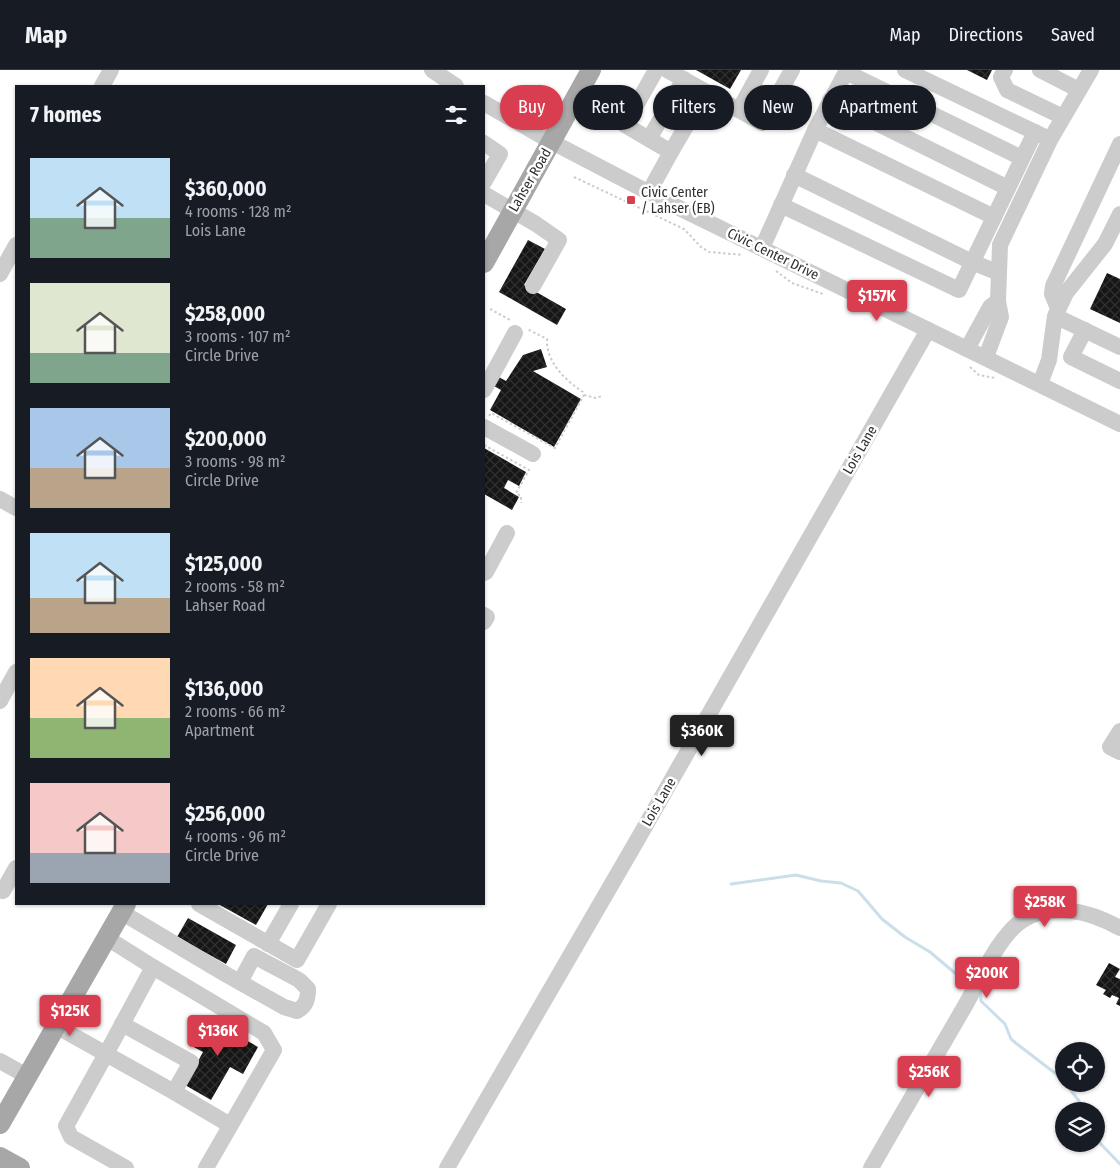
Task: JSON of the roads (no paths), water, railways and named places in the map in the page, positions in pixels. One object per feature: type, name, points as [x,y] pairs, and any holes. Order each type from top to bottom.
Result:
[{"type":"main road","name":"Lahser Road","points":[[485,261],[592,70]]},
{"type":"main road","points":[[0,1124],[124,908]]},
{"type":"main road","points":[[0,1157],[20,1168]]},
{"type":"street","points":[[103,85],[111,70]]},
{"type":"street","points":[[432,70],[454,85]]},
{"type":"street","points":[[656,70],[625,125],[671,152]]},
{"type":"street","points":[[739,110],[761,70]]},
{"type":"street","points":[[734,107],[762,123],[792,70]]},
{"type":"street","points":[[905,70],[1050,140]]},
{"type":"street","points":[[1005,70],[1001,77],[1007,90],[1063,118]]},
{"type":"street","points":[[1040,70],[1079,90]]},
{"type":"street","points":[[986,358],[1001,318],[998,301],[1000,245],[1050,140],[1091,70]]},
{"type":"street","points":[[838,85],[846,71],[1022,158]]},
{"type":"street","points":[[649,139],[676,74],[694,85]]},
{"type":"street","name":"Civic Center Drive","points":[[485,104],[552,142],[648,192],[1120,424]]},
{"type":"street","points":[[762,248],[822,116]]},
{"type":"street","points":[[648,192],[684,130]]},
{"type":"street","points":[[815,130],[994,217]]},
{"type":"street","points":[[891,130],[1008,188]]},
{"type":"street","points":[[781,205],[959,290],[1035,132]]},
{"type":"street","points":[[485,144],[500,154],[485,180]]},
{"type":"street","points":[[1040,384],[1049,360],[1056,311],[1052,294],[1053,286],[1120,144]]},
{"type":"street","points":[[794,175],[972,262],[999,272]]},
{"type":"street","points":[[485,195],[559,240],[533,286]]},
{"type":"street","points":[[1056,311],[1105,244],[1120,214]]},
{"type":"street","points":[[0,274],[15,246]]},
{"type":"street","points":[[967,349],[990,307],[998,301]]},
{"type":"street","points":[[1056,311],[1084,330],[1120,347]]},
{"type":"street","points":[[485,388],[517,327]]},
{"type":"street","name":"Lois Lane","points":[[447,1168],[928,330]]},
{"type":"street","points":[[1084,330],[1071,357],[1120,381]]},
{"type":"street","points":[[485,424],[533,454]]},
{"type":"street","points":[[0,499],[15,507]]},
{"type":"street","points":[[485,572],[507,533]]},
{"type":"street","points":[[0,701],[15,674]]},
{"type":"street","points":[[1120,731],[1110,747],[1120,752]]},
{"type":"street","points":[[3,891],[15,870]]},
{"type":"street","points":[[201,905],[297,960],[328,905]]},
{"type":"street","points":[[268,944],[290,905]]},
{"type":"street","points":[[124,908],[240,982]]},
{"type":"street","points":[[871,1168],[985,970],[1013,927],[1023,919],[1035,914],[1049,911],[1073,911],[1091,915],[1120,928]]},
{"type":"street","points":[[107,938],[264,1033],[274,1050],[206,1168]]},
{"type":"street","points":[[126,1168],[70,1137],[66,1126],[153,967]]},
{"type":"street","points":[[122,1024],[191,1062],[174,1092]]},
{"type":"street","points":[[56,1026],[230,1125]]},
{"type":"street","points":[[0,1061],[27,1076]]},
{"type":"waterway","points":[[731,884],[796,875],[821,881],[841,883],[858,891],[882,919],[905,937],[930,952],[962,979],[972,983]]},
{"type":"waterway","points":[[980,990],[981,1001],[1005,1024],[1011,1039],[1055,1073]]},
{"type":"waterway","points":[[1072,1092],[1079,1102]]},
{"type":"waterway","points":[[1105,1148],[1120,1164]]},
{"type":"place","name":"Civic Center / Lahser (EB)","points":[[631,200]]}]
